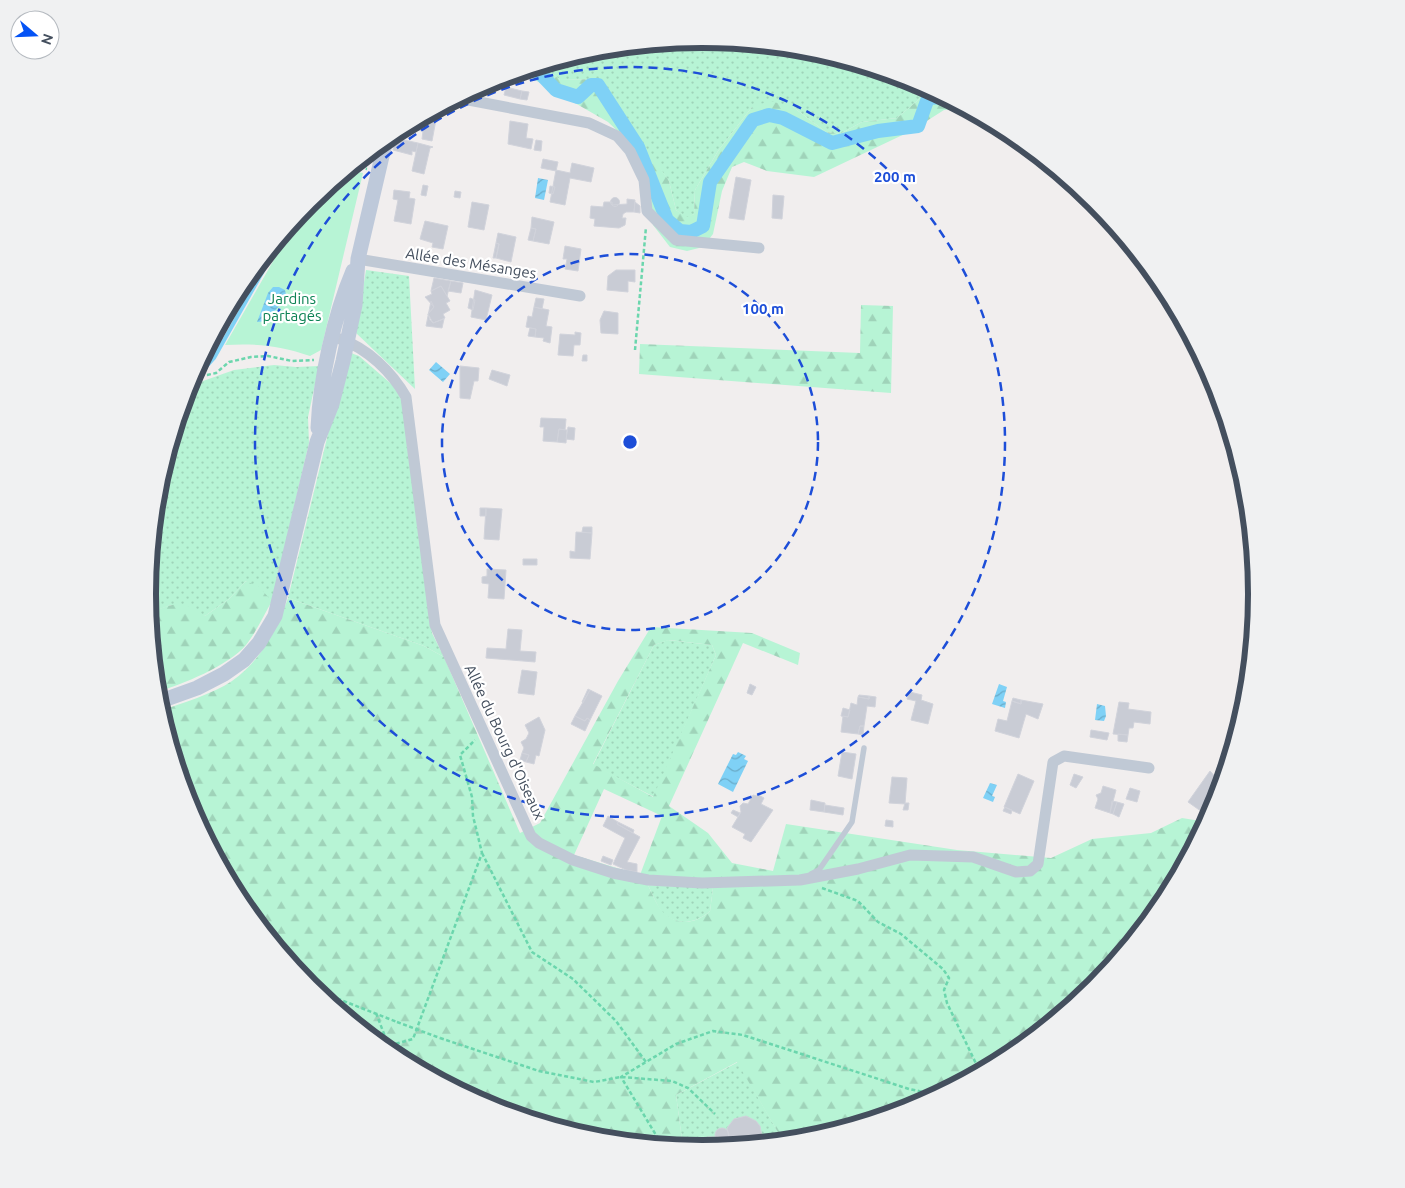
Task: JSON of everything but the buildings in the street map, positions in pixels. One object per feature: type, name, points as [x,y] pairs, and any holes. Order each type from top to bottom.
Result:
[{"type":"street","points":[[469,100],[589,122],[618,136],[630,151],[644,180],[647,211],[676,240],[759,248]]},
{"type":"street","points":[[318,442],[320,397],[328,360],[340,339],[355,305],[358,260],[383,151]]},
{"type":"street","name":"Allée des Mésanges","points":[[358,260],[580,296]]},
{"type":"street","points":[[167,699],[197,688],[224,674],[244,660],[259,643],[278,608],[318,442],[332,404],[340,339]]},
{"type":"street","name":"Allée du Bourg d'Oiseaux","points":[[340,339],[364,351],[396,380],[406,396],[436,625],[531,836],[539,843],[558,853],[613,873],[648,880],[702,883],[800,880],[858,869],[910,855],[973,857],[1016,872],[1030,871],[1038,864],[1053,762],[1064,756],[1149,768]]},
{"type":"lane","points":[[800,880],[819,870],[852,822],[864,748]]},
{"type":"path","points":[[635,350],[647,211]]},
{"type":"path","points":[[202,375],[216,373],[229,362],[252,356],[268,356],[292,361],[328,360]]},
{"type":"path","points":[[480,726],[476,738],[460,755],[472,796],[473,816],[482,853],[532,952],[573,979],[616,1020],[646,1062]]},
{"type":"path","points":[[390,1042],[395,1044],[413,1039],[482,853]]},
{"type":"path","points":[[800,880],[858,901],[878,922],[901,934],[943,969],[949,978],[944,990],[947,1004],[977,1066]]},
{"type":"path","points":[[334,997],[440,1038],[539,1071],[594,1082],[621,1077],[672,1081],[688,1088],[715,1114]]},
{"type":"path","points":[[376,1014],[385,1039]]},
{"type":"path","points":[[621,1077],[676,1044],[713,1030],[743,1035],[909,1089],[926,1092]]},
{"type":"path","points":[[621,1077],[658,1138]]},
{"type":"green space","points":[[667,49],[738,49],[774,52],[844,66],[924,95],[897,118],[862,122],[840,134],[826,132],[793,107],[752,107],[718,151],[695,190],[694,214],[687,218],[676,210],[669,181],[594,79],[560,80],[549,70],[596,58],[631,52]]},
{"type":"green space","points":[[549,70],[560,80],[594,79],[604,86],[669,181],[676,210],[687,217],[694,214],[695,190],[718,151],[752,107],[770,101],[793,107],[826,132],[840,134],[862,122],[897,118],[924,95],[954,109],[944,110],[911,131],[814,177],[767,171],[744,162],[732,167],[722,191],[713,234],[703,247],[687,251],[670,247],[653,225],[642,161],[627,140],[608,122],[529,76]]},
{"type":"green space","name":"Jardins partagés","points":[[356,172],[363,173],[321,350],[310,356],[268,346],[247,344],[225,345],[282,246],[316,208],[342,183]]},
{"type":"green space","points":[[366,270],[409,276],[415,389],[356,333]]},
{"type":"green space","points":[[861,305],[893,306],[891,393],[639,374],[640,344],[860,353]]},
{"type":"green space","points":[[348,352],[359,356],[396,388],[402,402],[432,633],[444,657],[424,646],[288,598]]},
{"type":"green space","points":[[274,365],[296,367],[319,366],[308,417],[309,443],[272,601],[246,581],[229,599],[205,616],[171,605],[156,610],[157,558],[161,523],[167,487],[185,418],[196,389],[203,381],[234,370]]},
{"type":"green space","points":[[246,581],[258,586],[272,601],[257,629],[238,653],[217,667],[165,689],[157,630],[156,610],[178,604],[190,607],[205,616],[229,599]]},
{"type":"green space","points":[[288,598],[424,646],[444,657],[520,833],[540,823],[618,681],[651,627],[752,633],[800,653],[798,665],[743,643],[669,806],[708,833],[732,863],[773,871],[786,824],[957,850],[1051,858],[1092,839],[1151,833],[1182,818],[1199,821],[1176,867],[1157,898],[1136,927],[1089,980],[1035,1028],[976,1067],[944,1084],[912,1099],[844,1122],[780,1135],[737,1062],[676,1095],[682,1139],[631,1136],[596,1130],[561,1122],[493,1099],[429,1067],[399,1048],[370,1028],[316,980],[269,927],[248,898],[212,836],[198,803],[185,770],[169,708],[216,690],[232,681],[259,655],[273,633]],"holes":[[[669,640],[712,645],[716,655],[653,797],[593,764],[654,645]],[[604,789],[662,816],[640,875],[574,855]],[[648,885],[713,888],[710,911],[694,921],[682,922],[676,920],[661,910]]]},
{"type":"green space","points":[[668,640],[712,645],[716,655],[654,797],[593,765],[654,645]]},
{"type":"green space","points":[[648,885],[713,888],[710,911],[693,921],[681,922],[675,920],[663,913]]},
{"type":"green space","points":[[738,1062],[780,1135],[738,1139],[682,1139],[676,1095]]},
{"type":"water","points":[[538,178],[548,180],[544,200],[535,198]]},
{"type":"water","points":[[273,287],[285,290],[287,299],[277,308],[268,321],[257,322],[268,293]]},
{"type":"water","points":[[436,362],[450,374],[443,382],[429,370]]},
{"type":"water","points":[[999,684],[1007,687],[1003,701],[1006,702],[1005,708],[992,704]]},
{"type":"water","points":[[1097,704],[1105,706],[1106,716],[1104,721],[1095,720]]},
{"type":"water","points":[[738,752],[746,756],[744,759],[748,761],[733,792],[718,784],[733,754],[736,755]]},
{"type":"water","points":[[990,783],[997,785],[992,796],[995,797],[993,802],[983,798]]},
{"type":"waterway","points":[[540,73],[556,90],[578,97],[591,85],[598,85],[638,147],[667,220],[680,231],[691,232],[703,226],[710,182],[753,120],[769,115],[783,118],[832,143],[878,131],[918,126],[928,98],[931,98]]},
{"type":"waterway","points":[[205,368],[214,358],[267,263]]}]
